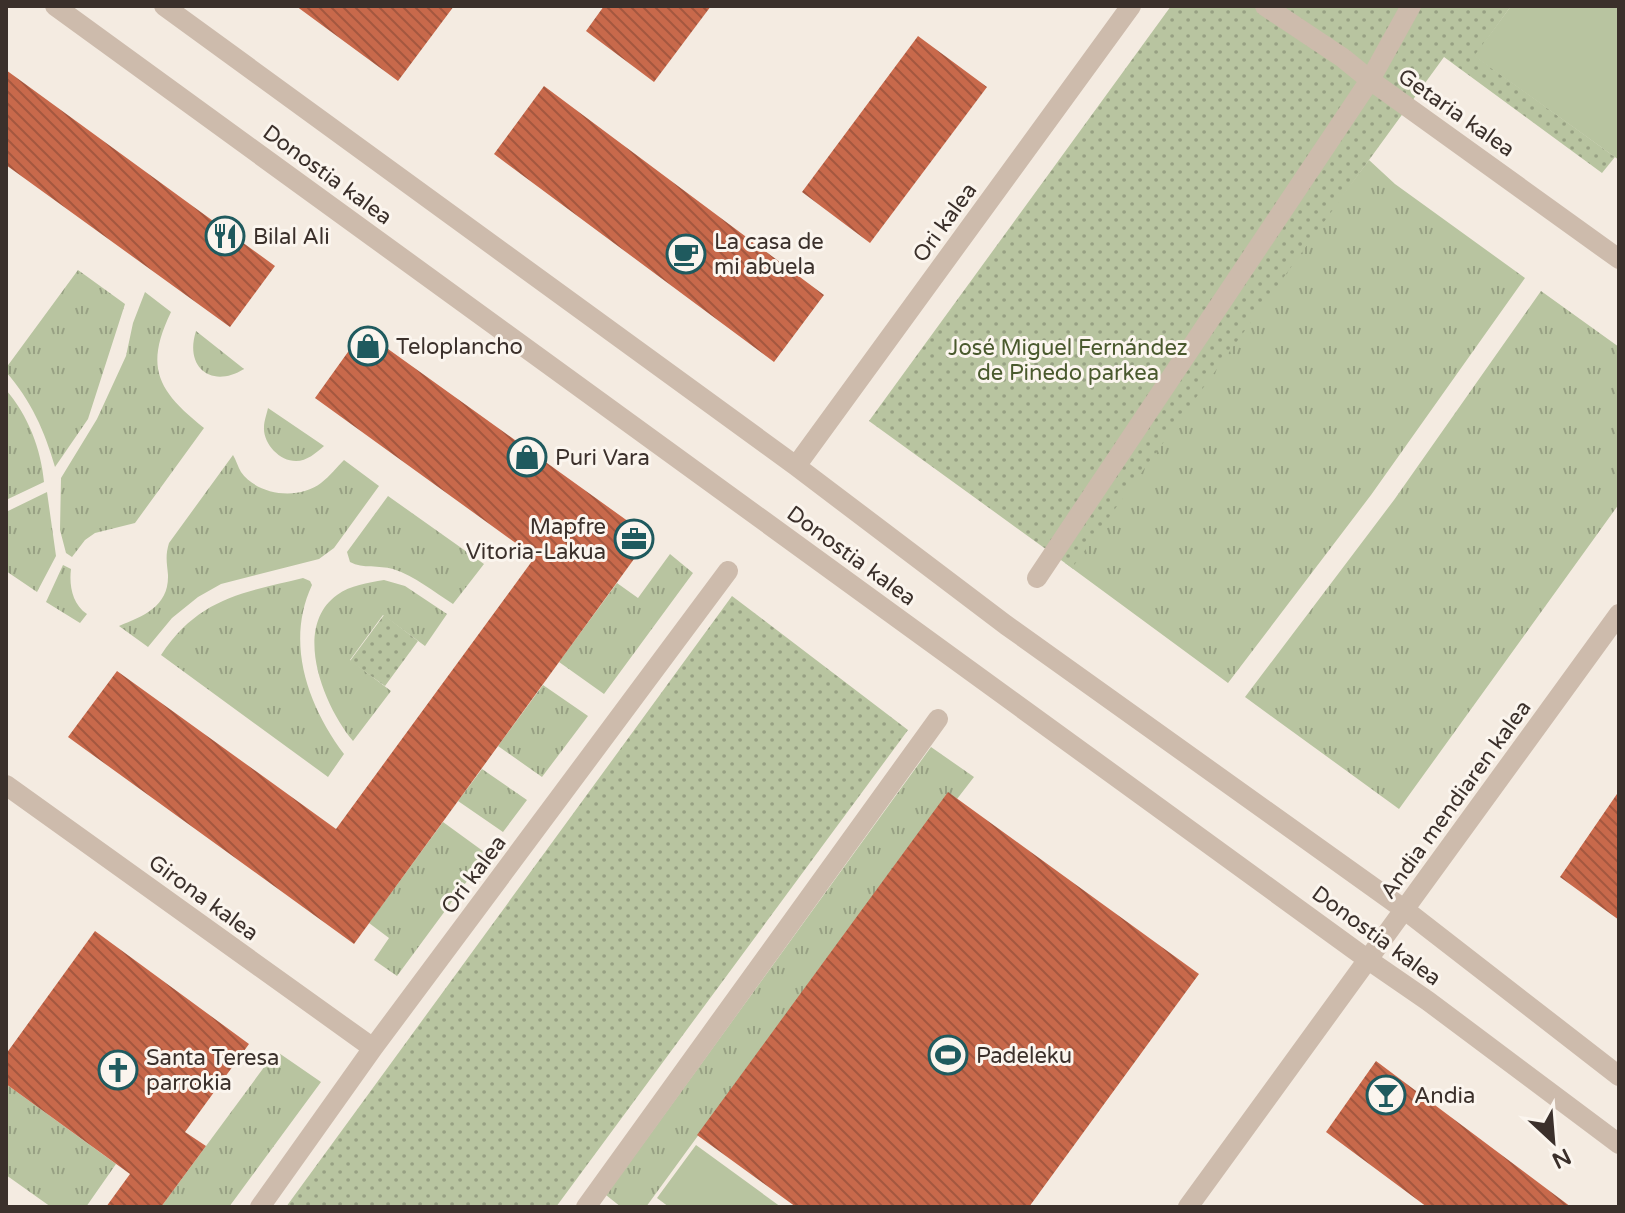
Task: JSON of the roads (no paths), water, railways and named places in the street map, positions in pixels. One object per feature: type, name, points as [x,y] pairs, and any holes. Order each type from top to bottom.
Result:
[{"type":"street","name":"Donostia kalea","points":[[55,6],[1428,1001],[1619,1144]]},
{"type":"street","name":"Donostia kalea","points":[[164,6],[796,466],[1006,625],[1405,910],[1619,1076]]},
{"type":"street","name":"Ori kalea","points":[[796,466],[1131,6]]},
{"type":"street","name":"Getaria kalea","points":[[1265,6],[1343,58],[1619,259]]},
{"type":"street","points":[[1037,578],[1370,80],[1411,6]]},
{"type":"street","name":"Ori kalea","points":[[260,1207],[373,1048],[728,571]]},
{"type":"street","name":"Andia mendiaren kalea","points":[[1188,1207],[1619,614]]},
{"type":"street","points":[[586,1207],[938,719]]},
{"type":"street","name":"Girona kalea","points":[[6,785],[373,1048]]},
{"type":"place","name":"Bilal Ali","points":[[225,236]]},
{"type":"place","name":"La casa de mi abuela","points":[[686,254]]},
{"type":"place","name":"Teloplancho","points":[[368,346]]},
{"type":"place","name":"Puri Vara","points":[[527,457]]},
{"type":"place","name":"Mapfre Vitoria-Lakua","points":[[634,539]]},
{"type":"place","name":"Padeleku","points":[[948,1055]]},
{"type":"place","name":"Santa Teresa parrokia","points":[[118,1070]]},
{"type":"place","name":"Andia","points":[[1386,1095]]},
{"type":"park label","name":"José Miguel Fernández de Pinedo parkea","points":[[1068,360]]}]
